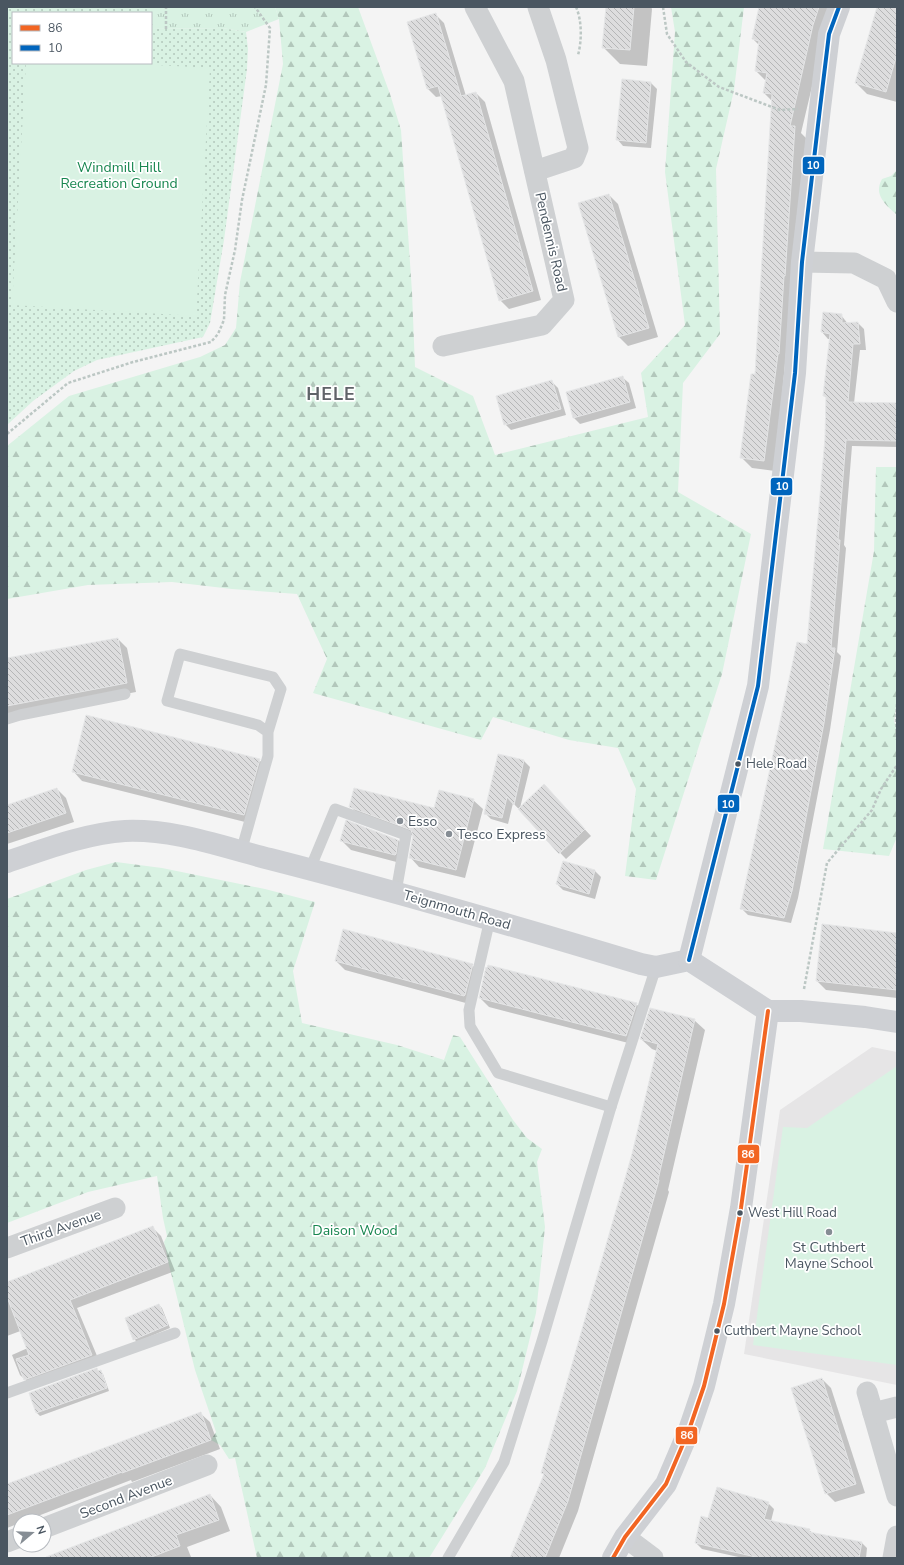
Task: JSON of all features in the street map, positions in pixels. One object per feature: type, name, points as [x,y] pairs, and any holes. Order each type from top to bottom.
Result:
[{"type":"street","name":"Pendennis Road","points":[[444,346],[542,325],[564,300],[514,81],[475,7]]},
{"type":"street","points":[[535,170],[574,158],[578,148],[556,60],[538,7]]},
{"type":"street","points":[[839,7],[829,34],[820,108],[802,262],[794,373],[758,686],[689,960],[768,1011],[801,1011],[866,1017],[897,1022]]},
{"type":"street","points":[[802,262],[854,263],[886,280],[897,302]]},
{"type":"street","name":"Teignmouth Road","points":[[7,862],[94,835],[125,831],[169,833],[396,892],[641,964],[656,967],[689,960]]},
{"type":"street","points":[[613,1558],[625,1537],[666,1484],[689,1430],[704,1386],[724,1304],[741,1208],[768,1011]]},
{"type":"street","name":"Third Avenue","points":[[7,1248],[115,1208]]},
{"type":"street","points":[[867,1392],[897,1496]]},
{"type":"street","points":[[873,1413],[897,1407]]},
{"type":"street","name":"Second Avenue","points":[[52,1525],[207,1465]]},
{"type":"street","points":[[893,1558],[897,1536]]},
{"type":"street","points":[[625,1537],[653,1558]]},
{"type":"lane","points":[[241,852],[268,756],[268,732],[282,689],[273,677],[180,654],[167,701],[258,725],[268,732]]},
{"type":"lane","points":[[7,719],[20,715],[125,694]]},
{"type":"lane","points":[[310,869],[335,809],[406,835],[396,892]]},
{"type":"lane","points":[[490,919],[469,1010],[470,1026],[498,1073],[611,1107]]},
{"type":"lane","points":[[448,1558],[504,1462],[542,1341],[611,1107],[656,967]]},
{"type":"lane","points":[[7,1393],[175,1333]]},
{"type":"path","points":[[166,7],[166,29]]},
{"type":"path","points":[[7,434],[68,383],[133,362],[211,342],[218,334],[224,320],[225,295],[235,250],[242,200],[266,85],[270,28],[256,7]]},
{"type":"path","points":[[663,7],[667,34],[686,62],[719,87],[780,110],[820,108]]},
{"type":"path","points":[[897,704],[897,740]]},
{"type":"path","points":[[801,1011],[827,863],[872,810],[881,789],[897,765]]},
{"type":"shaded area","name":"St Cuthbert Mayne School","points":[[872,1047],[897,1052],[897,1385],[744,1354],[780,1110]]},
{"type":"green space","name":"Windmill Hill Recreation Ground","points":[[7,7],[149,7],[149,12],[12,12],[12,64],[152,64],[152,29],[222,28],[246,32],[248,49],[247,69],[224,240],[210,323],[203,337],[97,360],[74,371],[33,401],[7,425]]},
{"type":"green space","points":[[149,7],[275,7],[279,19],[246,32],[222,28],[152,29],[152,12],[149,12]]},
{"type":"green space","points":[[275,7],[358,7],[390,94],[401,130],[412,292],[415,367],[473,396],[495,455],[648,417],[641,373],[685,325],[665,172],[675,32],[671,7],[744,7],[734,90],[716,169],[720,334],[683,383],[678,492],[751,534],[722,674],[656,880],[625,876],[636,789],[618,748],[569,740],[493,717],[481,740],[313,693],[327,659],[297,594],[232,589],[172,582],[88,585],[7,599],[7,446],[69,396],[200,357],[225,345],[236,328],[240,282],[283,64],[279,19]]},
{"type":"green space","name":"Windmill Hill Recreation Ground","points":[[26,64],[139,64],[210,68],[196,316],[12,305]]},
{"type":"green space","points":[[897,170],[897,215],[882,199],[879,190],[882,179],[891,176]]},
{"type":"green space","points":[[876,467],[897,467],[897,699],[894,722],[897,725],[897,837],[889,856],[823,849],[874,551]]},
{"type":"green space","name":"Daison Wood","points":[[116,862],[162,868],[265,889],[315,902],[293,971],[302,1023],[397,1045],[444,1060],[453,1035],[460,1037],[513,1120],[527,1138],[542,1149],[537,1162],[545,1227],[536,1313],[517,1391],[485,1468],[429,1558],[257,1558],[235,1458],[229,1459],[220,1445],[211,1440],[216,1432],[195,1370],[169,1265],[164,1242],[167,1236],[157,1176],[88,1192],[7,1223],[7,899],[86,870]]},
{"type":"green space","name":"St Cuthbert Mayne School","points":[[897,1066],[897,1365],[753,1345],[783,1127],[807,1128]]},
{"type":"building","points":[[606,7],[634,7],[630,50],[602,48]]},
{"type":"building","points":[[759,7],[819,7],[813,25],[790,126],[795,126],[779,354],[764,461],[740,458],[751,374],[755,374],[772,94],[763,93],[767,73],[755,71],[759,41],[752,39]]},
{"type":"building","points":[[877,7],[897,7],[897,54],[886,92],[855,83]]},
{"type":"building","points":[[436,13],[461,96],[476,92],[533,291],[499,301],[438,86],[427,89],[407,22]]},
{"type":"building","points":[[622,79],[651,82],[646,143],[616,140]]},
{"type":"building","points":[[609,194],[649,328],[618,337],[578,203]]},
{"type":"building","points":[[823,312],[842,314],[842,323],[858,322],[860,344],[853,344],[848,402],[897,403],[897,441],[846,440],[838,540],[840,540],[831,648],[835,648],[824,723],[792,891],[784,918],[740,909],[797,642],[807,644],[825,438],[826,396],[823,396],[830,334],[821,332]]},
{"type":"building","points":[[623,376],[630,402],[573,418],[566,392]]},
{"type":"building","points":[[552,380],[561,409],[504,425],[496,396]]},
{"type":"building","points":[[118,638],[127,683],[7,706],[7,658]]},
{"type":"building","points":[[86,715],[260,759],[244,815],[72,772]]},
{"type":"building","points":[[498,754],[524,760],[514,805],[507,797],[502,818],[484,814]]},
{"type":"building","points":[[544,784],[585,829],[559,854],[518,809]]},
{"type":"building","points":[[57,788],[66,813],[7,833],[7,805]]},
{"type":"building","points":[[354,788],[434,808],[439,790],[474,799],[456,870],[409,858],[413,836],[411,830],[349,807]]},
{"type":"building","points":[[346,820],[398,840],[396,854],[395,855],[340,841]]},
{"type":"building","points":[[563,861],[595,870],[589,894],[556,884]]},
{"type":"building","points":[[822,924],[897,933],[897,990],[816,981]]},
{"type":"building","points":[[343,929],[473,964],[465,995],[464,996],[335,961]]},
{"type":"building","points":[[488,965],[637,1003],[626,1036],[479,998],[486,967],[487,968]]},
{"type":"building","points":[[650,1008],[695,1019],[659,1180],[568,1501],[545,1558],[510,1558],[544,1474],[541,1473],[632,1154],[658,1044],[640,1039]]},
{"type":"building","points":[[153,1226],[168,1262],[70,1300],[92,1355],[24,1380],[16,1359],[29,1355],[7,1297],[7,1282]]},
{"type":"building","points":[[159,1304],[168,1325],[133,1340],[125,1318]]},
{"type":"building","points":[[97,1368],[98,1371],[101,1370],[107,1388],[36,1413],[29,1393]]},
{"type":"building","points":[[822,1378],[856,1484],[825,1494],[791,1388]]},
{"type":"building","points":[[201,1412],[211,1440],[7,1515],[7,1484]]},
{"type":"building","points":[[717,1487],[769,1502],[764,1519],[810,1529],[809,1532],[862,1542],[859,1558],[760,1558],[695,1543],[701,1516],[708,1518]]},
{"type":"building","points":[[210,1494],[219,1520],[176,1535],[180,1546],[149,1558],[46,1558],[46,1557]]},
{"type":"transit line","name":"10","points":[[689,960],[758,686],[795,373],[802,262],[820,108],[829,34],[839,7]]},
{"type":"transit line","name":"86","points":[[613,1558],[625,1537],[666,1484],[689,1430],[704,1386],[724,1304],[741,1208],[768,1011]]},
{"type":"place","name":"Hele Road","points":[[738,764]]},
{"type":"place","name":"Esso","points":[[400,821]]},
{"type":"place","name":"Tesco Express","points":[[449,834]]},
{"type":"place","name":"West Hill Road","points":[[740,1213]]},
{"type":"place","name":"St Cuthbert Mayne School","points":[[829,1232]]},
{"type":"place","name":"Cuthbert Mayne School","points":[[717,1331]]},
{"type":"district","name":"HELE","points":[[331,394]]}]
